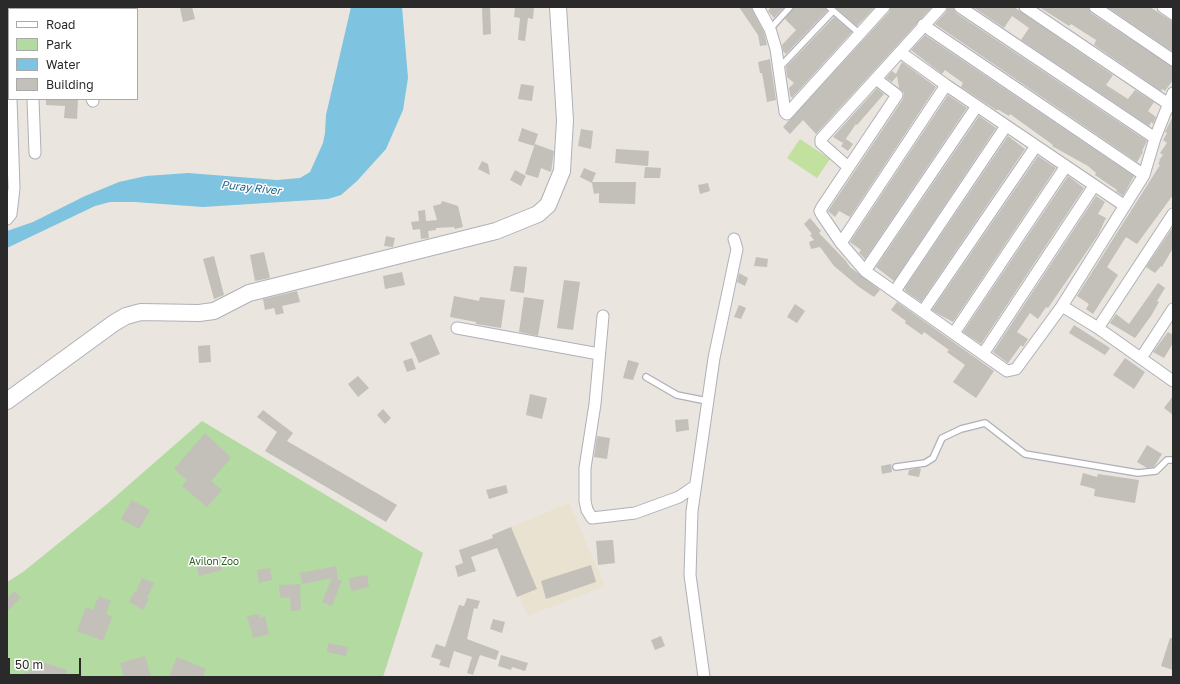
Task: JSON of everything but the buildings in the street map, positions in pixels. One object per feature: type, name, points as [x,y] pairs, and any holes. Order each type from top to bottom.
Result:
[{"type":"street","points":[[7,401],[114,323],[126,316],[141,312],[199,313],[214,311],[249,293],[496,231],[538,214],[548,205],[562,171],[566,120],[558,7]]},
{"type":"street","points":[[758,7],[770,29],[776,49],[784,112],[787,114],[882,8]]},
{"type":"street","points":[[847,166],[820,141],[923,25],[941,7]]},
{"type":"street","points":[[960,7],[1155,138]]},
{"type":"street","points":[[876,79],[897,95],[847,166],[820,211],[841,243],[865,271],[954,332],[1007,371],[1016,369],[1062,306],[1144,175],[1155,138],[1172,101],[1025,7]]},
{"type":"street","points":[[1095,7],[1173,60]]},
{"type":"street","points":[[1163,7],[1173,14]]},
{"type":"street","points":[[923,25],[1144,175]]},
{"type":"street","points":[[7,31],[8,50]]},
{"type":"street","points":[[900,52],[946,85],[1125,206]]},
{"type":"street","points":[[841,243],[946,85]]},
{"type":"street","points":[[7,219],[11,214],[14,188],[10,134],[11,100]]},
{"type":"street","points":[[32,100],[35,153]]},
{"type":"street","points":[[865,271],[977,106]]},
{"type":"street","points":[[895,291],[1006,126]]},
{"type":"street","points":[[923,311],[1036,146]]},
{"type":"street","points":[[954,332],[1066,166]]},
{"type":"street","points":[[983,354],[1094,186]]},
{"type":"street","points":[[1098,328],[1173,214]]},
{"type":"street","points":[[704,677],[690,575],[692,511],[714,358],[737,249],[734,239]]},
{"type":"street","points":[[1062,306],[1098,328],[1173,381]]},
{"type":"street","points":[[1141,358],[1173,310]]},
{"type":"street","points":[[603,316],[595,404],[585,468],[585,501],[587,510],[592,518],[635,513],[679,497],[695,486]]},
{"type":"street","points":[[457,328],[599,354]]},
{"type":"lane","points":[[770,29],[790,7]]},
{"type":"lane","points":[[778,69],[831,9],[860,34]]},
{"type":"lane","points":[[646,377],[677,394],[707,401]]},
{"type":"lane","points":[[896,467],[925,464],[933,458],[942,438],[961,429],[984,423],[1025,454],[1138,473],[1156,471],[1167,460],[1173,460]]},
{"type":"shaded area","points":[[569,503],[605,586],[528,616],[492,535]]},
{"type":"green space","points":[[800,139],[830,159],[817,178],[787,158]]},
{"type":"green space","name":"Avilon Zoo","points":[[202,421],[423,553],[383,677],[7,677],[7,582],[23,572],[107,504]]},
{"type":"water","name":"Puray River","points":[[351,7],[402,7],[408,78],[403,110],[386,149],[357,181],[341,195],[328,199],[203,207],[135,202],[110,202],[95,206],[7,248],[7,231],[33,222],[85,196],[119,182],[146,176],[188,173],[277,180],[300,178],[310,172],[323,143],[326,115]]}]
